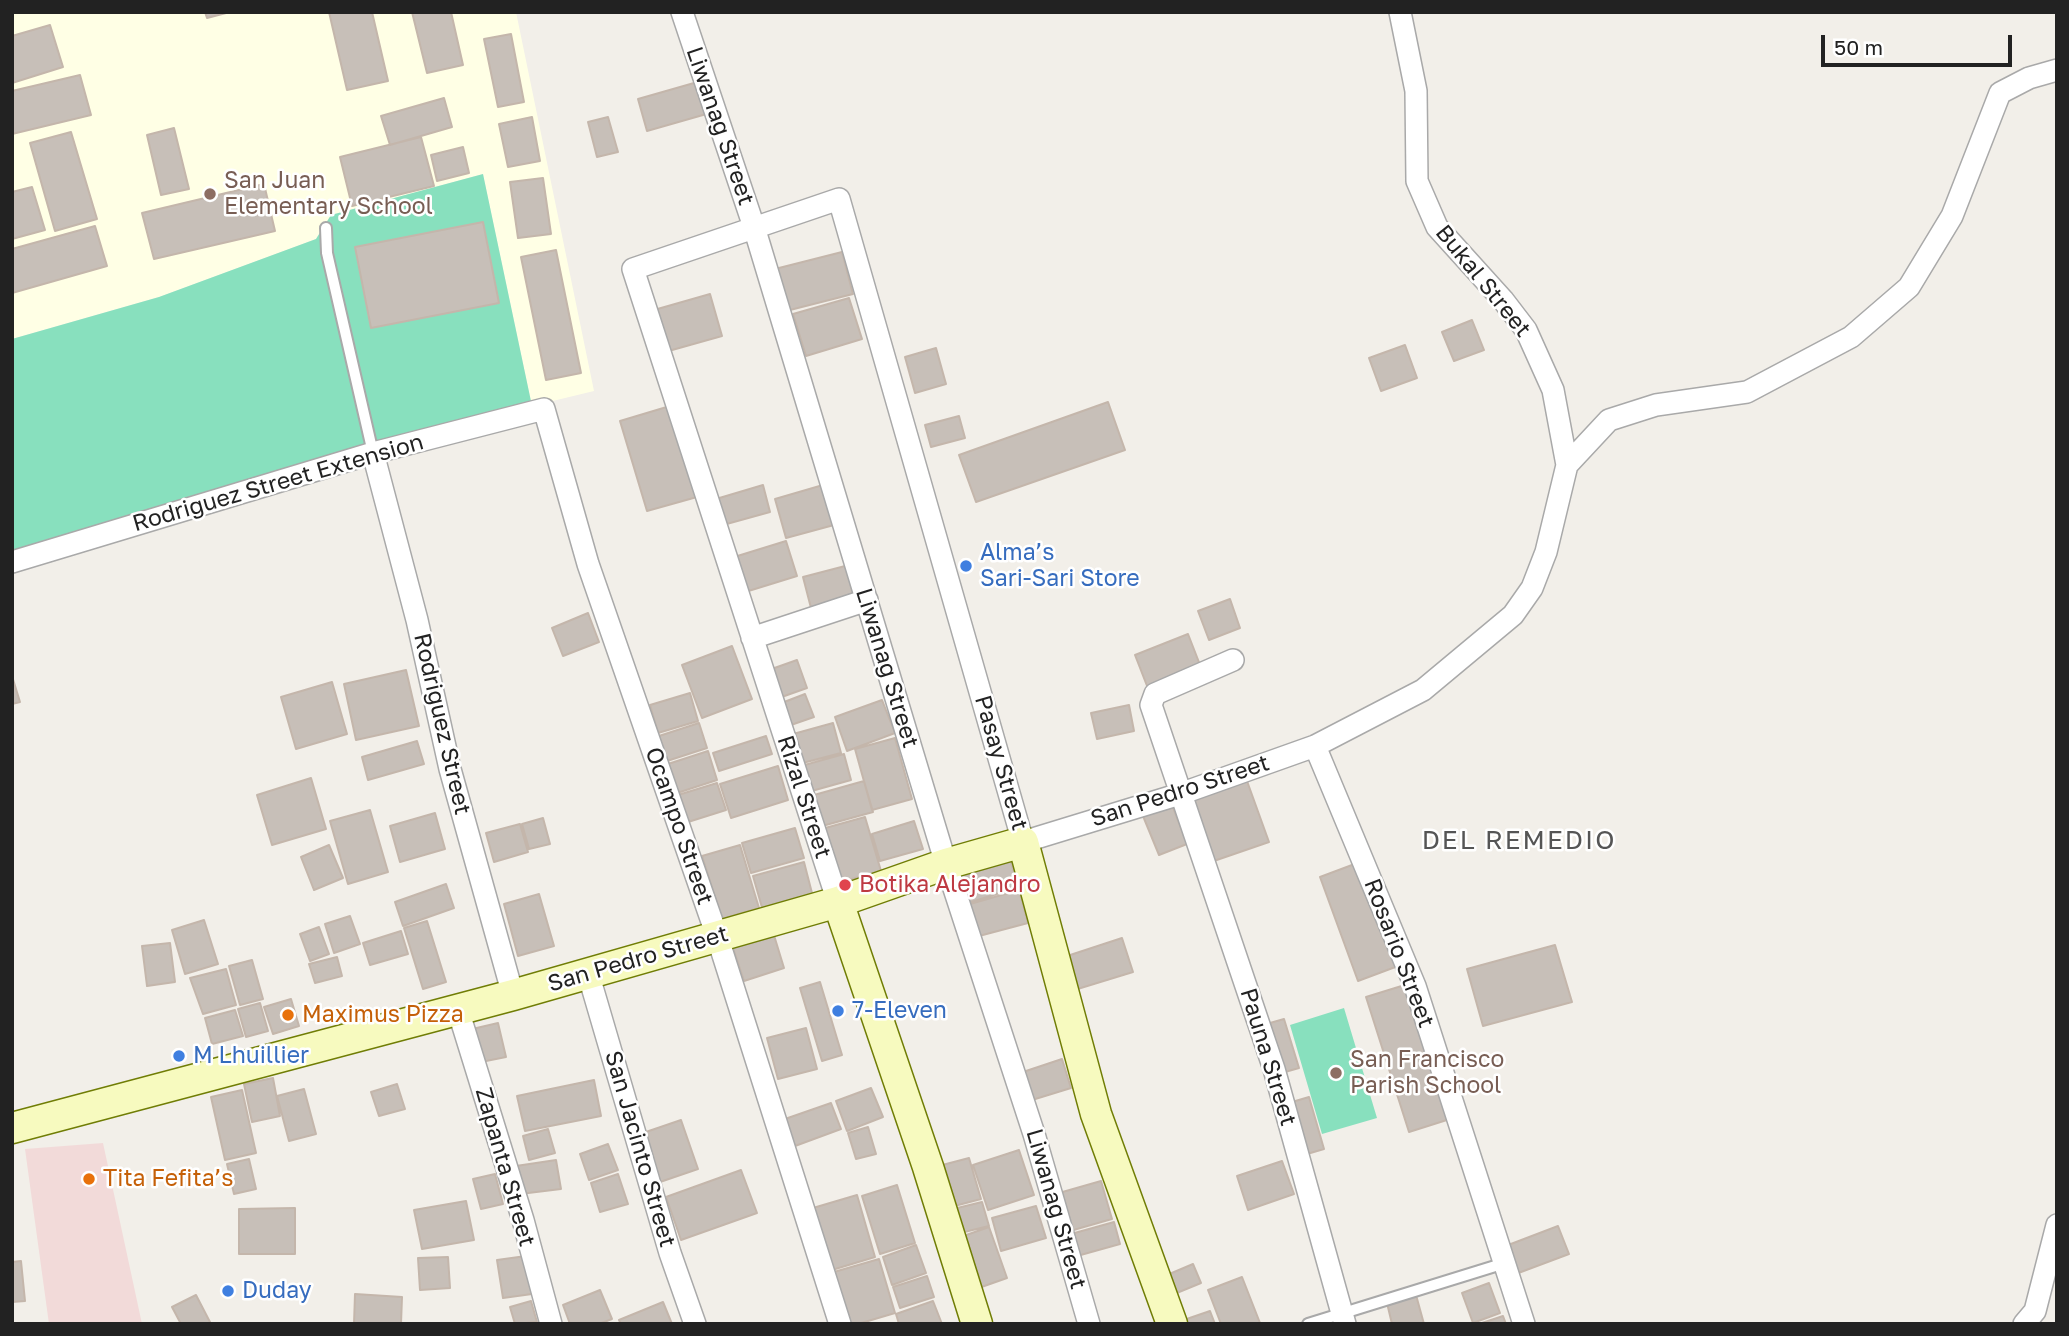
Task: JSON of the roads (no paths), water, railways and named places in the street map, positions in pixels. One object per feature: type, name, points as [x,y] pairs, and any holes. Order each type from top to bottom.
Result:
[{"type":"main road","name":"San Pedro Street","points":[[12,1128],[513,995],[838,902],[946,864],[1023,842]]},
{"type":"main road","name":"Pasay Street","points":[[1023,842],[1096,1114],[1172,1324]]},
{"type":"main road","name":"Rizal Street","points":[[838,902],[928,1167],[977,1324]]},
{"type":"street","name":"Liwanag Street","points":[[682,12],[754,227],[946,864],[1034,1134],[1089,1324]]},
{"type":"street","name":"Bukal Street","points":[[1400,12],[1416,91],[1417,181],[1437,227],[1503,300],[1526,330],[1553,390],[1567,465]]},
{"type":"street","name":"San Pedro Street","points":[[1023,842],[1181,794],[1315,746],[1423,690],[1513,615],[1532,588],[1546,552],[1567,465],[1609,420],[1656,405],[1747,392],[1851,337],[1909,287],[1952,216],[2000,93],[2029,78],[2057,71]]},
{"type":"street","name":"Pasay Street","points":[[754,227],[839,200],[1023,842]]},
{"type":"street","name":"Rizal Street","points":[[754,227],[633,269],[838,902]]},
{"type":"street","name":"Rodriguez Street Extension","points":[[12,562],[373,453],[544,409]]},
{"type":"street","name":"Ocampo Street","points":[[544,409],[589,564],[717,936],[840,1324]]},
{"type":"street","name":"Rodriguez Street","points":[[373,453],[417,620],[450,769],[513,995]]},
{"type":"street","points":[[752,638],[867,600]]},
{"type":"street","name":"Pauna Street","points":[[1233,660],[1155,694],[1151,705],[1274,1069],[1344,1318]]},
{"type":"street","name":"Rosario Street","points":[[1315,746],[1415,986],[1524,1324]]},
{"type":"street","name":"San Jacinto Street","points":[[588,972],[670,1253],[695,1324]]},
{"type":"street","name":"Zapanta Street","points":[[458,1010],[523,1220],[551,1324]]},
{"type":"street","points":[[2024,1324],[2035,1311],[2057,1225]]},
{"type":"lane","points":[[326,228],[327,253],[373,453]]},
{"type":"lane","points":[[1308,1324],[1344,1318],[1505,1263]]},
{"type":"place","name":"San Juan Elementary School","points":[[210,194]]},
{"type":"place","name":"Alma’s Sari-Sari Store","points":[[966,566]]},
{"type":"place","name":"Botika Alejandro","points":[[845,885]]},
{"type":"place","name":"7-Eleven","points":[[838,1011]]},
{"type":"place","name":"Maximus Pizza","points":[[288,1015]]},
{"type":"place","name":"M Lhuillier","points":[[179,1056]]},
{"type":"place","name":"San Francisco Parish School","points":[[1336,1073]]},
{"type":"place","name":"Tita Fefita’s","points":[[89,1179]]},
{"type":"place","name":"Duday","points":[[228,1291]]},
{"type":"district","name":"DEL REMEDIO","points":[[1519,841]]}]
